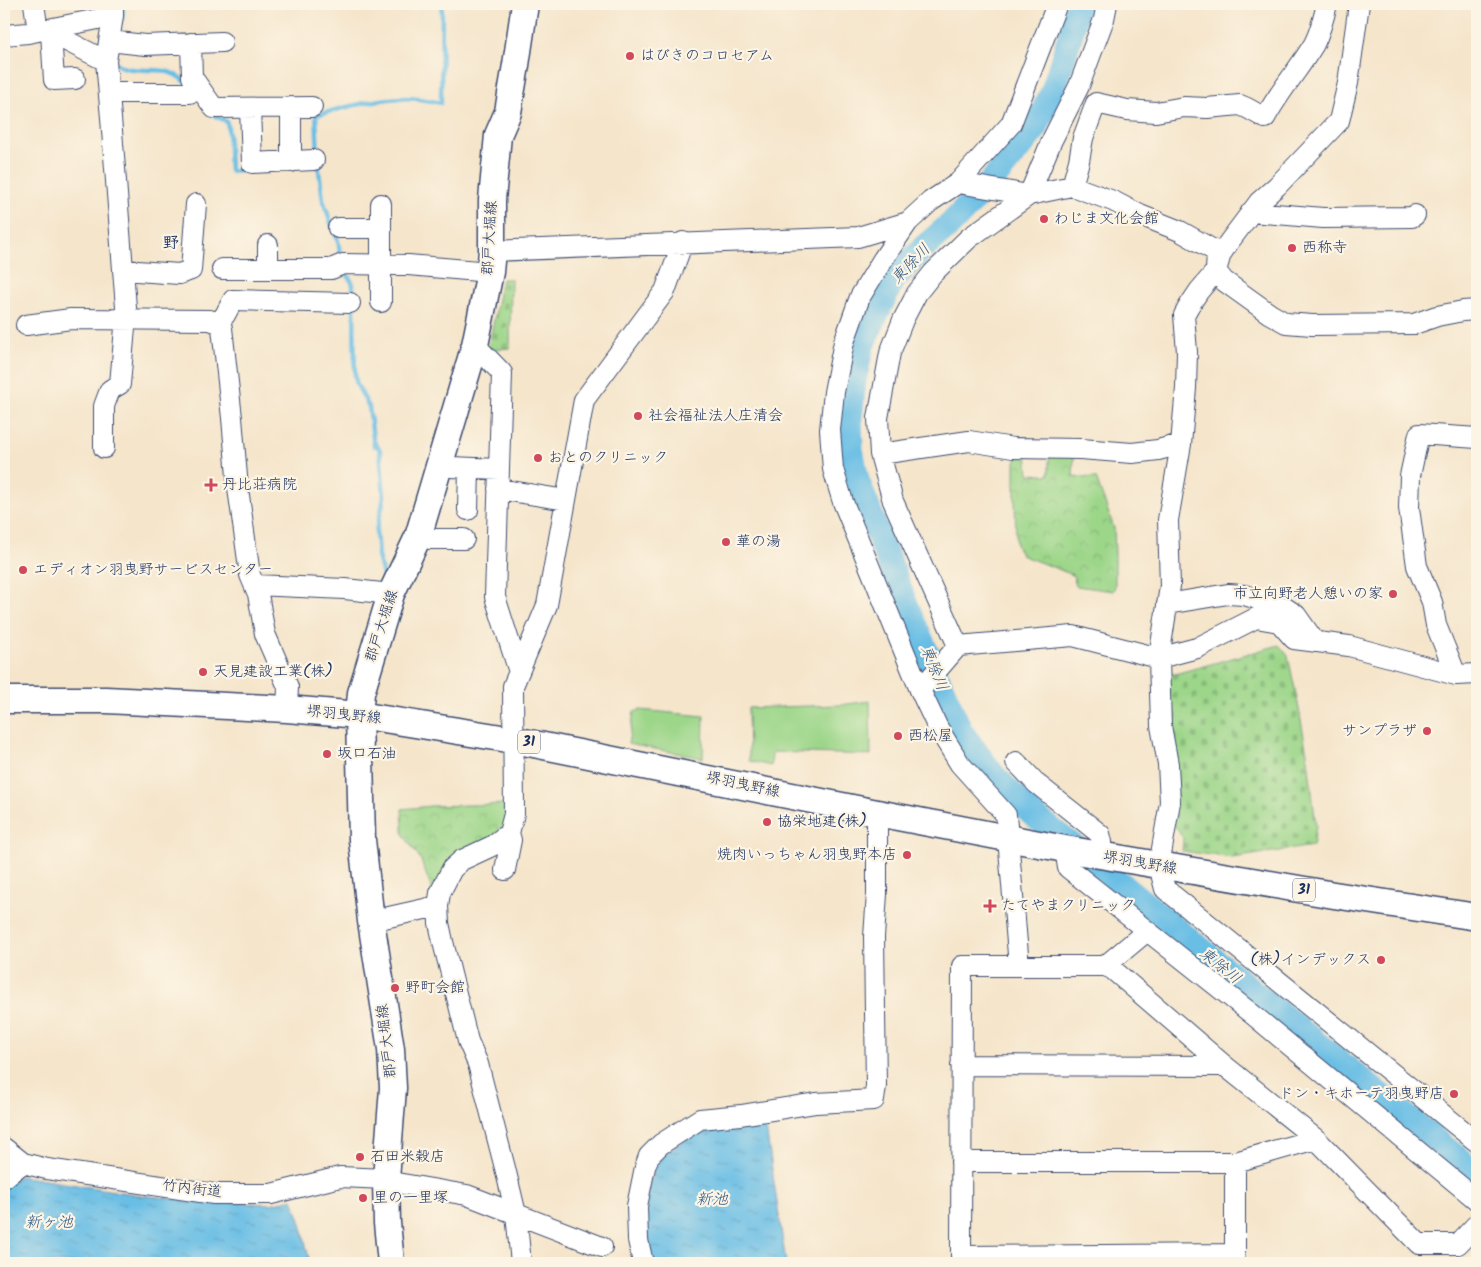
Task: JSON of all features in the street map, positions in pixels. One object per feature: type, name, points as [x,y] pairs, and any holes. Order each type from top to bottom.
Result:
[{"type":"main road","name":"郡戸大堀線","points":[[391,1263],[387,1224],[386,1179],[393,1088],[391,1049],[371,921],[362,840],[358,715],[361,693],[391,594],[418,536],[475,345],[491,261],[492,200],[498,135],[508,112],[525,4]]},
{"type":"main road","name":"堺羽曳野線","points":[[4,700],[106,700],[286,709],[358,715],[514,740],[1009,839],[1060,853],[1102,849],[1132,861],[1159,866],[1334,896],[1477,917]]},
{"type":"street","points":[[34,4],[46,31],[54,80],[75,79]]},
{"type":"street","points":[[1019,966],[1006,815],[960,764],[938,728],[920,690],[843,502],[833,469],[830,430],[834,392],[844,342],[860,298],[908,222],[931,201],[958,183],[1012,124],[1057,4]]},
{"type":"street","points":[[958,646],[893,501],[880,454],[878,418],[890,353],[916,293],[933,272],[969,238],[1029,195],[1052,140],[1079,86],[1104,19],[1107,4]]},
{"type":"street","points":[[1072,186],[1083,138],[1096,103],[1127,110],[1156,112],[1184,107],[1207,108],[1240,105],[1265,118],[1314,43],[1327,4]]},
{"type":"street","points":[[1359,4],[1348,83],[1339,121],[1251,212],[1221,254],[1216,271],[1194,298],[1184,315],[1187,352],[1186,388],[1181,444],[1168,520],[1170,586],[1159,658],[1162,726],[1168,764],[1170,802],[1159,866],[1165,888],[1477,1142]]},
{"type":"street","points":[[4,35],[46,31],[113,10],[106,61],[126,320],[120,384],[110,390],[104,406],[104,448]]},
{"type":"street","points":[[46,31],[106,61]]},
{"type":"street","points":[[109,41],[145,44],[222,42]]},
{"type":"street","points":[[191,43],[192,77],[214,108],[312,107]]},
{"type":"street","points":[[109,93],[189,94],[201,90]]},
{"type":"street","points":[[291,107],[292,162]]},
{"type":"street","points":[[250,108],[252,163],[314,160]]},
{"type":"street","points":[[958,183],[1029,195],[1072,186],[1113,201],[1140,215],[1180,231],[1217,252],[1216,271],[1224,281],[1270,314],[1286,323],[1312,325],[1414,324],[1437,316],[1477,310]]},
{"type":"street","points":[[122,270],[197,274],[196,204]]},
{"type":"street","points":[[381,302],[382,204]]},
{"type":"street","points":[[1251,212],[1323,218],[1412,217],[1416,215]]},
{"type":"street","points":[[222,269],[331,269],[344,264],[380,266],[491,261],[683,242],[858,237],[908,222]]},
{"type":"street","points":[[338,228],[381,228]]},
{"type":"street","points":[[506,870],[511,840],[509,833],[514,814],[513,686],[547,605],[584,400],[665,290],[683,242]]},
{"type":"street","points":[[268,245],[268,269]]},
{"type":"street","points":[[218,323],[225,316],[233,300],[350,304]]},
{"type":"street","points":[[26,325],[71,319],[210,320],[218,323],[222,328],[239,498],[250,575],[258,594],[265,634],[288,687],[286,709]]},
{"type":"street","points":[[475,345],[502,373],[495,597],[519,672]]},
{"type":"street","points":[[1456,675],[1436,626],[1432,602],[1417,566],[1409,508],[1410,476],[1419,434],[1477,438]]},
{"type":"street","points":[[880,454],[969,441],[1013,448],[1081,448],[1132,453],[1158,450],[1181,444]]},
{"type":"street","points":[[440,462],[451,468],[499,469]]},
{"type":"street","points":[[468,510],[469,468]]},
{"type":"street","points":[[498,489],[566,500]]},
{"type":"street","points":[[418,536],[430,539],[464,539]]},
{"type":"street","points":[[255,585],[345,589],[391,594]]},
{"type":"street","points":[[1167,604],[1228,594],[1244,595],[1284,607],[1296,615],[1315,642]]},
{"type":"street","points":[[920,690],[958,646],[1073,636],[1159,658],[1197,648],[1256,618],[1279,622],[1294,639],[1349,646],[1456,675],[1477,674]]},
{"type":"street","points":[[1016,762],[1037,784],[1100,834],[1102,849]]},
{"type":"street","points":[[644,1263],[638,1240],[637,1206],[647,1161],[649,1156],[661,1144],[700,1119],[816,1103],[874,1100],[876,1086],[874,937],[877,894],[877,813]]},
{"type":"street","points":[[509,833],[492,846],[462,860],[452,869],[440,893],[438,906],[439,923],[444,946],[468,1041],[478,1064],[506,1168],[516,1214],[521,1263]]},
{"type":"street","points":[[1060,853],[1068,868],[1252,1014],[1477,1200]]},
{"type":"street","points":[[371,921],[438,906]]},
{"type":"street","points":[[1104,966],[1147,930]]},
{"type":"street","points":[[1235,1162],[1235,1254],[1034,1260],[961,1256],[962,966],[1104,966],[1112,969],[1225,1066],[1316,1139],[1420,1244],[1458,1244],[1477,1224]]},
{"type":"street","points":[[961,1066],[1225,1066]]},
{"type":"street","points":[[961,1162],[1235,1162],[1316,1139]]},
{"type":"street","name":"竹内街道","points":[[4,1148],[23,1163],[48,1169],[214,1194],[271,1194],[340,1176],[386,1179],[397,1183],[468,1195],[602,1248]]},
{"type":"street","points":[[4,1178],[23,1163]]},
{"type":"green space","points":[[502,279],[511,279],[510,348],[488,350]]},
{"type":"green space","points":[[1023,453],[1027,453],[1029,474],[1049,475],[1049,453],[1074,457],[1073,476],[1096,478],[1114,528],[1115,586],[1113,591],[1076,586],[1073,575],[1021,555],[1016,545],[1015,461]]},
{"type":"green space","points":[[1279,645],[1288,656],[1308,759],[1316,826],[1313,846],[1232,858],[1182,851],[1183,838],[1174,825],[1162,673],[1175,674]]},
{"type":"green space","points":[[870,701],[871,755],[772,752],[771,766],[749,761],[748,708],[840,705]]},
{"type":"green space","points":[[640,710],[704,716],[703,758],[628,744],[634,712]]},
{"type":"green space","points":[[510,804],[510,820],[433,893],[420,858],[403,832],[402,809],[431,806]]},
{"type":"water","name":"新池","points":[[765,1121],[786,1263],[649,1263],[645,1200],[657,1158],[705,1127]]},
{"type":"water","name":"新ヶ池","points":[[20,1176],[139,1195],[195,1201],[270,1204],[293,1199],[302,1227],[310,1263],[4,1263],[4,1186]]},
{"type":"waterway","points":[[121,21],[123,4]]},
{"type":"waterway","points":[[318,155],[316,115],[380,100],[412,98],[441,103],[442,4]]},
{"type":"waterway","name":"東除川","points":[[1078,4],[1053,91],[1034,130],[998,174],[951,224],[922,249],[892,281],[862,345],[854,380],[850,418],[851,449],[857,480],[904,600],[961,732],[994,776],[1032,814],[1120,883],[1477,1174]]},
{"type":"waterway","points":[[113,60],[130,69],[168,72],[186,82]]},
{"type":"waterway","points":[[215,116],[226,121],[228,126],[230,171],[249,170]]},
{"type":"waterway","points":[[318,163],[323,200],[332,226]]},
{"type":"waterway","points":[[335,233],[341,259]]},
{"type":"waterway","points":[[344,269],[353,284],[353,299]]},
{"type":"waterway","points":[[354,307],[355,376],[357,385],[369,407],[374,446],[375,443],[380,450],[384,496],[376,531],[378,556],[385,583]]},
{"type":"place","name":"はびきのコロセアム","points":[[630,56]]},
{"type":"place","name":"わじま文化会館","points":[[1044,219]]},
{"type":"place","name":"西称寺","points":[[1292,248]]},
{"type":"place","name":"社会福祉法人庄清会","points":[[638,416]]},
{"type":"place","name":"おとのクリニック","points":[[538,458]]},
{"type":"place","name":"丹比荘病院","points":[[211,485]]},
{"type":"place","name":"華の湯","points":[[726,542]]},
{"type":"place","name":"エディオン羽曳野サービスセンター","points":[[23,570]]},
{"type":"place","name":"市立向野老人憩いの家","points":[[1393,594]]},
{"type":"place","name":"天見建設工業(株)","points":[[203,672]]},
{"type":"place","name":"サンプラザ","points":[[1427,731]]},
{"type":"place","name":"西松屋","points":[[898,736]]},
{"type":"place","name":"坂口石油","points":[[327,754]]},
{"type":"place","name":"協栄地建(株)","points":[[767,822]]},
{"type":"place","name":"焼肉いっちゃん羽曳野本店","points":[[907,855]]},
{"type":"place","name":"たてやまクリニック","points":[[990,906]]},
{"type":"place","name":"(株)インデックス","points":[[1381,960]]},
{"type":"place","name":"野町会館","points":[[395,988]]},
{"type":"place","name":"ドン・キホーテ羽曳野店","points":[[1454,1094]]},
{"type":"place","name":"石田米穀店","points":[[360,1157]]},
{"type":"place","name":"里の一里塚","points":[[363,1198]]},
{"type":"district","name":"野","points":[[171,243]]}]
